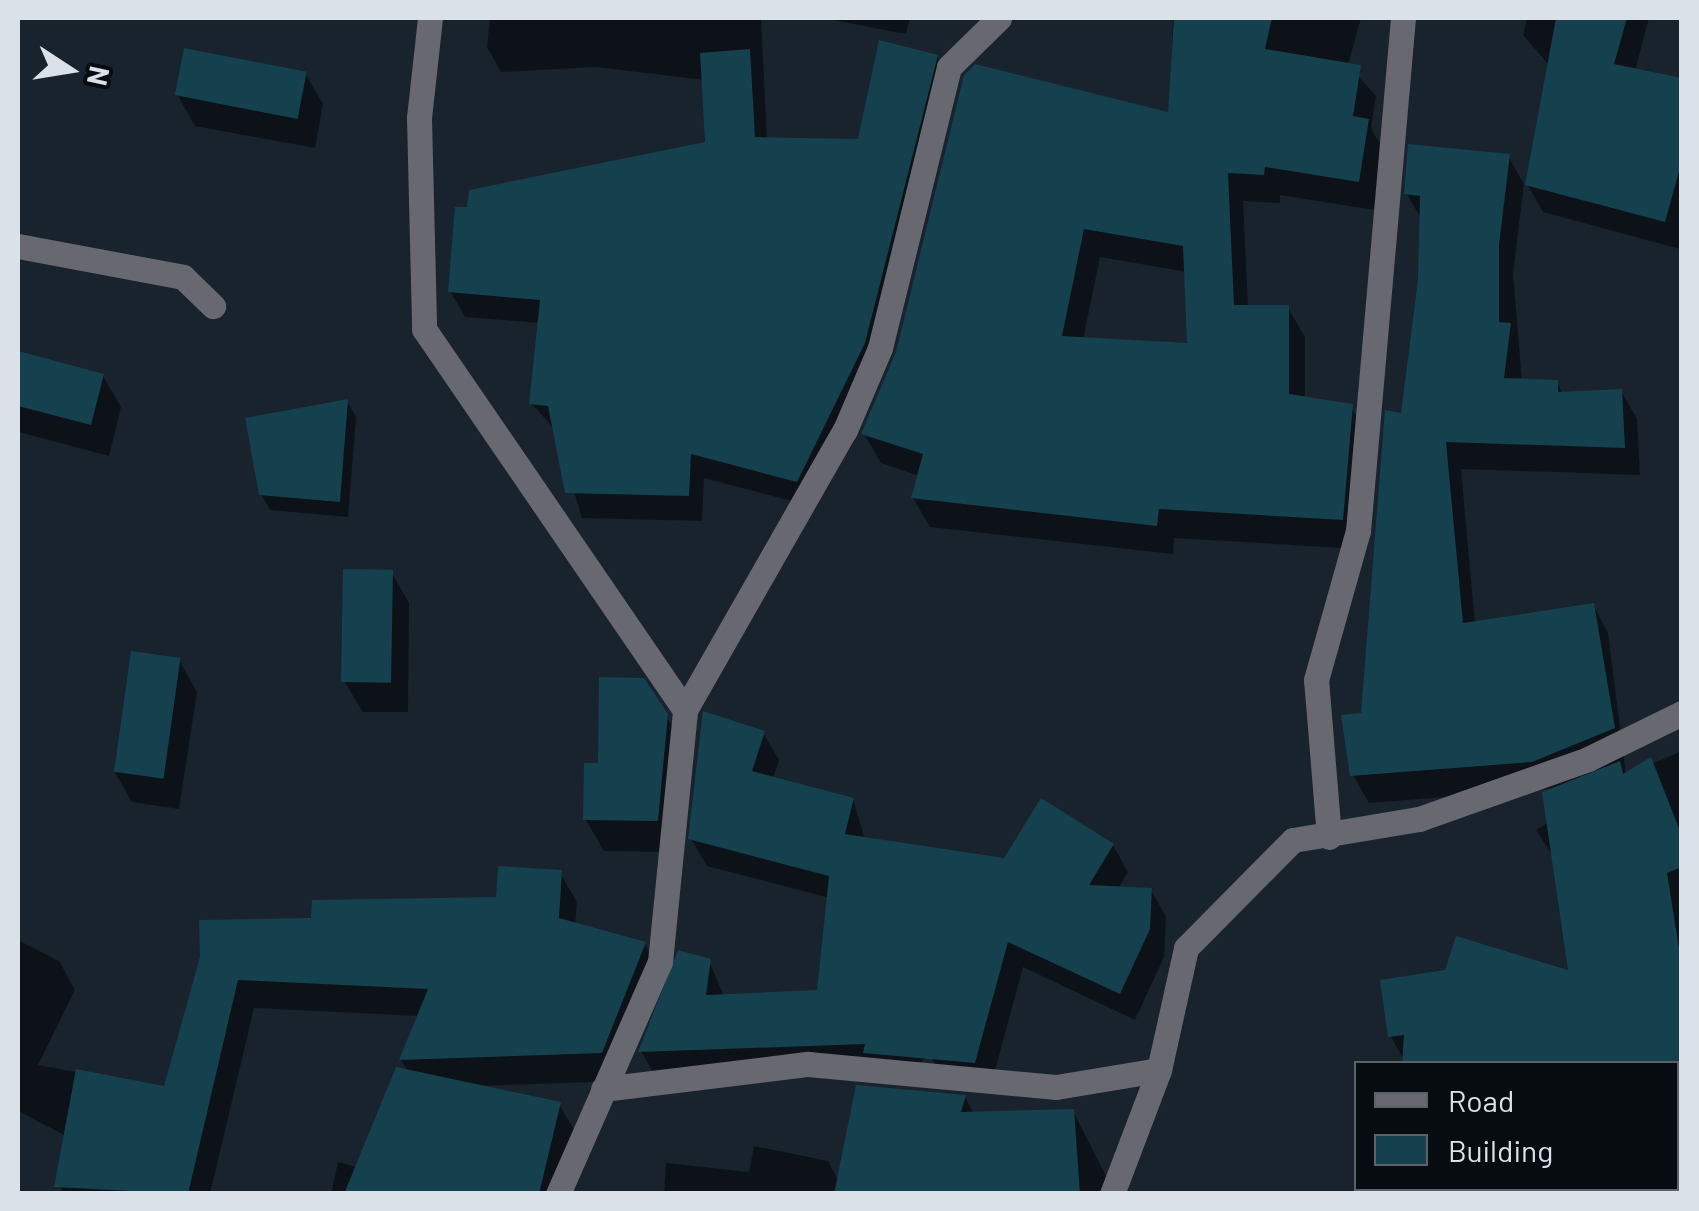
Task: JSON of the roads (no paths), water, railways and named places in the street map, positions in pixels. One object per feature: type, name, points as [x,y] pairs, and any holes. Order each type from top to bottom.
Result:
[{"type":"street","points":[[430,18],[419,118],[424,330],[686,710]]},
{"type":"street","points":[[558,1194],[660,962],[686,710],[845,430],[880,348],[949,67],[999,18]]},
{"type":"street","points":[[1330,837],[1316,680],[1358,531],[1403,18]]},
{"type":"street","points":[[18,246],[183,277],[212,306]]},
{"type":"street","points":[[1112,1194],[1159,1070],[1186,948],[1293,840],[1330,837],[1418,818],[1588,760],[1682,713]]},
{"type":"street","points":[[602,1090],[808,1064],[1056,1086],[1159,1070]]}]
